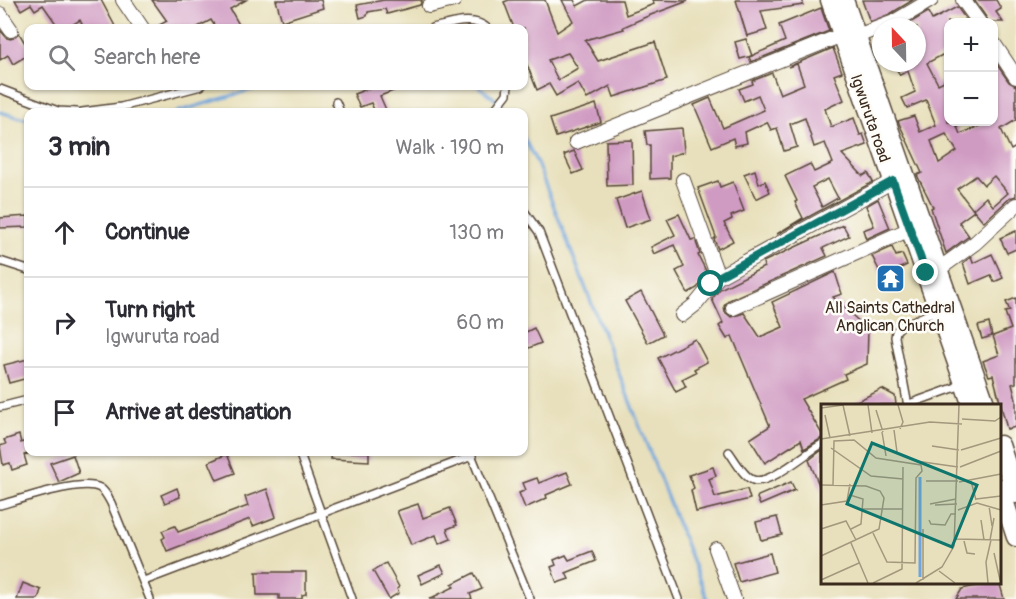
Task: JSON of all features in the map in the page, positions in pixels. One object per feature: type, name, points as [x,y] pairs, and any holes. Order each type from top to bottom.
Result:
[{"type":"main road","name":"Igwuruta road","points":[[830,0],[849,36],[939,269],[986,404]]},
{"type":"main road","name":"Igwuruta road","points":[[844,0],[849,36],[893,181],[972,404]]},
{"type":"main road","points":[[1001,462],[1005,496],[1016,537]]},
{"type":"street","points":[[123,0],[139,24]]},
{"type":"street","points":[[429,6],[454,0]]},
{"type":"street","points":[[576,142],[849,36],[894,22],[931,0]]},
{"type":"street","points":[[963,0],[976,18]]},
{"type":"street","points":[[0,14],[11,30]]},
{"type":"street","points":[[998,51],[1016,77]]},
{"type":"street","points":[[683,180],[718,277]]},
{"type":"street","points":[[682,315],[696,304],[718,277],[893,181]]},
{"type":"street","points":[[939,269],[975,243],[1016,205]]},
{"type":"street","points":[[733,308],[910,229]]},
{"type":"street","points":[[716,549],[734,599]]},
{"type":"lane","points":[[451,24],[465,21],[482,24]]},
{"type":"lane","points":[[0,89],[50,108]]},
{"type":"lane","points":[[113,108],[186,90]]},
{"type":"lane","points":[[496,108],[508,90]]},
{"type":"lane","points":[[336,102],[338,108]]},
{"type":"lane","points":[[528,217],[539,232],[679,599]]},
{"type":"lane","points":[[0,261],[24,269]]},
{"type":"lane","points":[[908,404],[895,337],[896,330],[939,310]]},
{"type":"lane","points":[[911,404],[964,384]]},
{"type":"lane","points":[[0,407],[24,401]]},
{"type":"lane","points":[[729,452],[745,474],[753,480],[762,480],[772,477],[821,445]]},
{"type":"lane","points":[[300,456],[352,599]]},
{"type":"lane","points":[[144,581],[466,456]]},
{"type":"lane","points":[[472,456],[530,599]]},
{"type":"lane","points":[[0,505],[81,484],[103,490],[111,503],[150,599]]},
{"type":"building","points":[[15,0],[101,0],[114,24],[82,24],[80,20],[74,24],[56,24],[43,5],[35,10],[31,4],[21,10]]},
{"type":"building","points":[[152,0],[246,0],[230,9],[239,24],[214,24],[211,20],[204,24],[161,24],[167,21]]},
{"type":"building","points":[[276,0],[321,0],[323,8],[282,21]]},
{"type":"building","points":[[384,0],[422,0],[420,5],[387,14],[385,9],[368,12],[367,16],[360,18],[357,5]]},
{"type":"building","points":[[509,0],[545,0],[557,32],[573,21],[562,0],[574,0],[577,6],[588,0],[622,0],[626,15],[654,4],[652,0],[688,1],[648,16],[623,27],[624,29],[585,40],[598,61],[655,42],[667,80],[614,97],[610,86],[587,99],[578,83],[556,96],[549,84],[537,90],[528,67],[528,24],[512,24],[504,2]],"holes":[[[568,53],[578,68],[558,80],[548,60]]]},
{"type":"building","points":[[736,0],[803,0],[803,5],[761,11],[767,30],[747,36]]},
{"type":"building","points":[[862,0],[913,0],[890,14],[872,18],[870,22]]},
{"type":"building","points":[[974,0],[996,0],[1001,9],[996,12],[1003,22],[998,22],[998,18],[986,17]]},
{"type":"building","points":[[957,7],[965,18],[944,18],[944,54],[927,63],[938,84],[944,81],[944,126],[957,126],[960,134],[979,126],[998,126],[998,66],[1009,82],[1016,86],[1016,120],[1001,129],[1011,150],[1016,147],[1016,196],[1010,198],[984,222],[973,209],[986,197],[993,206],[1008,193],[994,176],[984,185],[976,176],[957,189],[974,211],[959,222],[969,236],[946,253],[931,208],[933,207],[917,175],[922,173],[898,121],[914,116],[920,132],[936,125],[926,100],[907,108],[902,98],[915,92],[908,72],[926,72],[926,18],[918,18],[928,12],[932,20]],"holes":[[[946,134],[957,151],[939,163],[931,141]]]},
{"type":"building","points":[[821,8],[829,31],[751,62],[749,57],[785,41],[779,25]]},
{"type":"building","points":[[0,30],[11,39],[19,33],[24,41],[24,57],[13,64],[8,55],[0,60]]},
{"type":"building","points":[[746,39],[752,56],[740,59],[735,42]]},
{"type":"building","points":[[833,48],[842,72],[834,75],[844,100],[825,109],[831,127],[854,118],[860,135],[863,134],[867,145],[842,154],[863,176],[868,173],[873,182],[777,234],[803,218],[785,176],[810,164],[814,172],[833,163],[825,143],[814,147],[805,118],[790,124],[797,147],[784,151],[777,128],[771,130],[767,122],[745,132],[747,143],[735,146],[733,138],[712,147],[694,105],[710,98],[723,128],[764,110],[758,95],[744,101],[739,89],[753,84],[752,81],[772,73],[780,94],[804,84],[797,64],[788,67]],"holes":[[[828,179],[838,198],[822,207],[812,187]]]},
{"type":"building","points":[[364,90],[396,90],[380,96],[385,108],[373,108],[371,103],[360,107],[354,94]]},
{"type":"building","points":[[596,104],[601,122],[556,137],[550,119]]},
{"type":"building","points":[[682,128],[684,152],[670,156],[670,178],[650,179],[650,145],[647,145],[645,131]]},
{"type":"building","points":[[632,140],[633,185],[607,186],[606,141]]},
{"type":"building","points":[[574,151],[583,170],[573,174],[564,155]]},
{"type":"building","points":[[755,170],[759,184],[765,181],[770,192],[756,199],[744,174]]},
{"type":"building","points":[[718,181],[720,187],[733,182],[744,211],[731,216],[732,219],[724,223],[733,241],[718,249],[714,239],[716,237],[698,188]]},
{"type":"building","points":[[642,191],[651,219],[625,228],[616,200]]},
{"type":"building","points":[[878,199],[890,228],[866,239],[863,230],[874,226],[866,206]]},
{"type":"building","points":[[679,214],[691,240],[695,239],[700,254],[698,255],[708,275],[697,288],[688,293],[676,271],[684,267],[674,245],[654,254],[651,247],[675,235],[667,219]]},
{"type":"building","points":[[24,216],[24,227],[0,228],[0,218]]},
{"type":"building","points":[[843,225],[849,236],[823,248],[827,256],[729,300],[724,306],[725,312],[731,317],[744,313],[760,337],[783,327],[772,302],[835,272],[842,294],[833,297],[868,330],[867,364],[844,374],[846,379],[801,399],[821,432],[821,439],[804,449],[801,440],[765,463],[750,439],[770,426],[732,336],[727,339],[719,326],[723,323],[712,299],[720,289],[764,267],[763,262]]},
{"type":"building","points":[[1016,231],[1016,249],[1007,253],[1000,238]]},
{"type":"building","points":[[892,247],[896,256],[902,254],[907,265],[882,276],[872,256]]},
{"type":"building","points":[[992,254],[1003,278],[994,282],[991,275],[970,284],[963,263],[971,257],[973,263]]},
{"type":"building","points":[[641,292],[663,335],[648,343],[625,301]]},
{"type":"building","points":[[1016,298],[1016,383],[1012,384],[1016,400],[1016,427],[1007,429],[993,375],[989,376],[983,361],[999,355],[993,336],[1011,329],[1005,312],[1010,311],[1006,302]]},
{"type":"building","points":[[989,323],[992,336],[982,339],[978,326]]},
{"type":"building","points":[[534,328],[541,343],[528,348],[528,331]]},
{"type":"building","points":[[695,339],[707,362],[694,369],[696,372],[682,379],[686,387],[676,392],[658,358]]},
{"type":"building","points":[[24,360],[24,379],[9,383],[4,365]]},
{"type":"building","points":[[882,389],[895,396],[896,404],[851,404]]},
{"type":"building","points":[[19,435],[21,443],[24,442],[24,456],[27,465],[12,470],[10,463],[3,465],[0,446],[6,444],[4,440]]},
{"type":"building","points":[[821,451],[821,490],[809,460]]},
{"type":"building","points":[[73,456],[79,473],[59,482],[50,463]]},
{"type":"building","points":[[228,456],[235,473],[217,480],[209,462]]},
{"type":"building","points":[[331,456],[369,456],[369,461],[331,459]]},
{"type":"building","points":[[713,467],[716,476],[709,479],[715,497],[747,489],[750,499],[696,512],[691,490],[694,488],[689,475]]},
{"type":"building","points":[[567,472],[572,484],[546,495],[547,498],[525,508],[519,493],[526,490],[523,483],[537,478],[539,483]]},
{"type":"building","points":[[791,482],[795,490],[760,505],[758,496]]},
{"type":"building","points":[[177,488],[180,497],[165,503],[161,495]]},
{"type":"building","points":[[267,489],[276,517],[253,526],[250,519],[167,551],[162,539],[165,537],[162,531],[175,526],[178,532],[248,506],[245,497]]},
{"type":"building","points":[[418,504],[423,518],[450,508],[457,525],[447,529],[451,539],[439,544],[436,535],[411,545],[397,511]]},
{"type":"building","points":[[777,517],[782,535],[761,540],[756,522]]},
{"type":"building","points":[[592,551],[596,561],[566,573],[569,579],[557,583],[551,567],[556,565],[554,560],[566,555],[569,560]]},
{"type":"building","points":[[770,553],[775,572],[739,582],[733,563]]},
{"type":"building","points":[[386,563],[399,587],[397,589],[399,593],[389,599],[373,571]]},
{"type":"building","points":[[441,565],[445,573],[422,584],[418,575]]},
{"type":"building","points":[[256,572],[306,572],[306,594],[302,595],[302,599],[279,599],[279,595],[257,595]]},
{"type":"building","points":[[474,573],[482,589],[470,594],[472,599],[429,599],[454,587],[452,584]]},
{"type":"building","points":[[23,583],[41,590],[38,599],[17,599]]},
{"type":"building","points":[[985,584],[1000,584],[1004,599],[956,599],[962,589]]},
{"type":"waterway","points":[[190,108],[251,90]]},
{"type":"waterway","points":[[483,90],[503,108]]},
{"type":"waterway","points":[[0,112],[24,119]]},
{"type":"waterway","points":[[528,146],[536,161],[707,599]]},
{"type":"place","name":"All Saints Cathedral Anglican Church","points":[[890,279]]},
{"type":"route","points":[[711,284],[718,277],[893,181],[926,273]]}]
